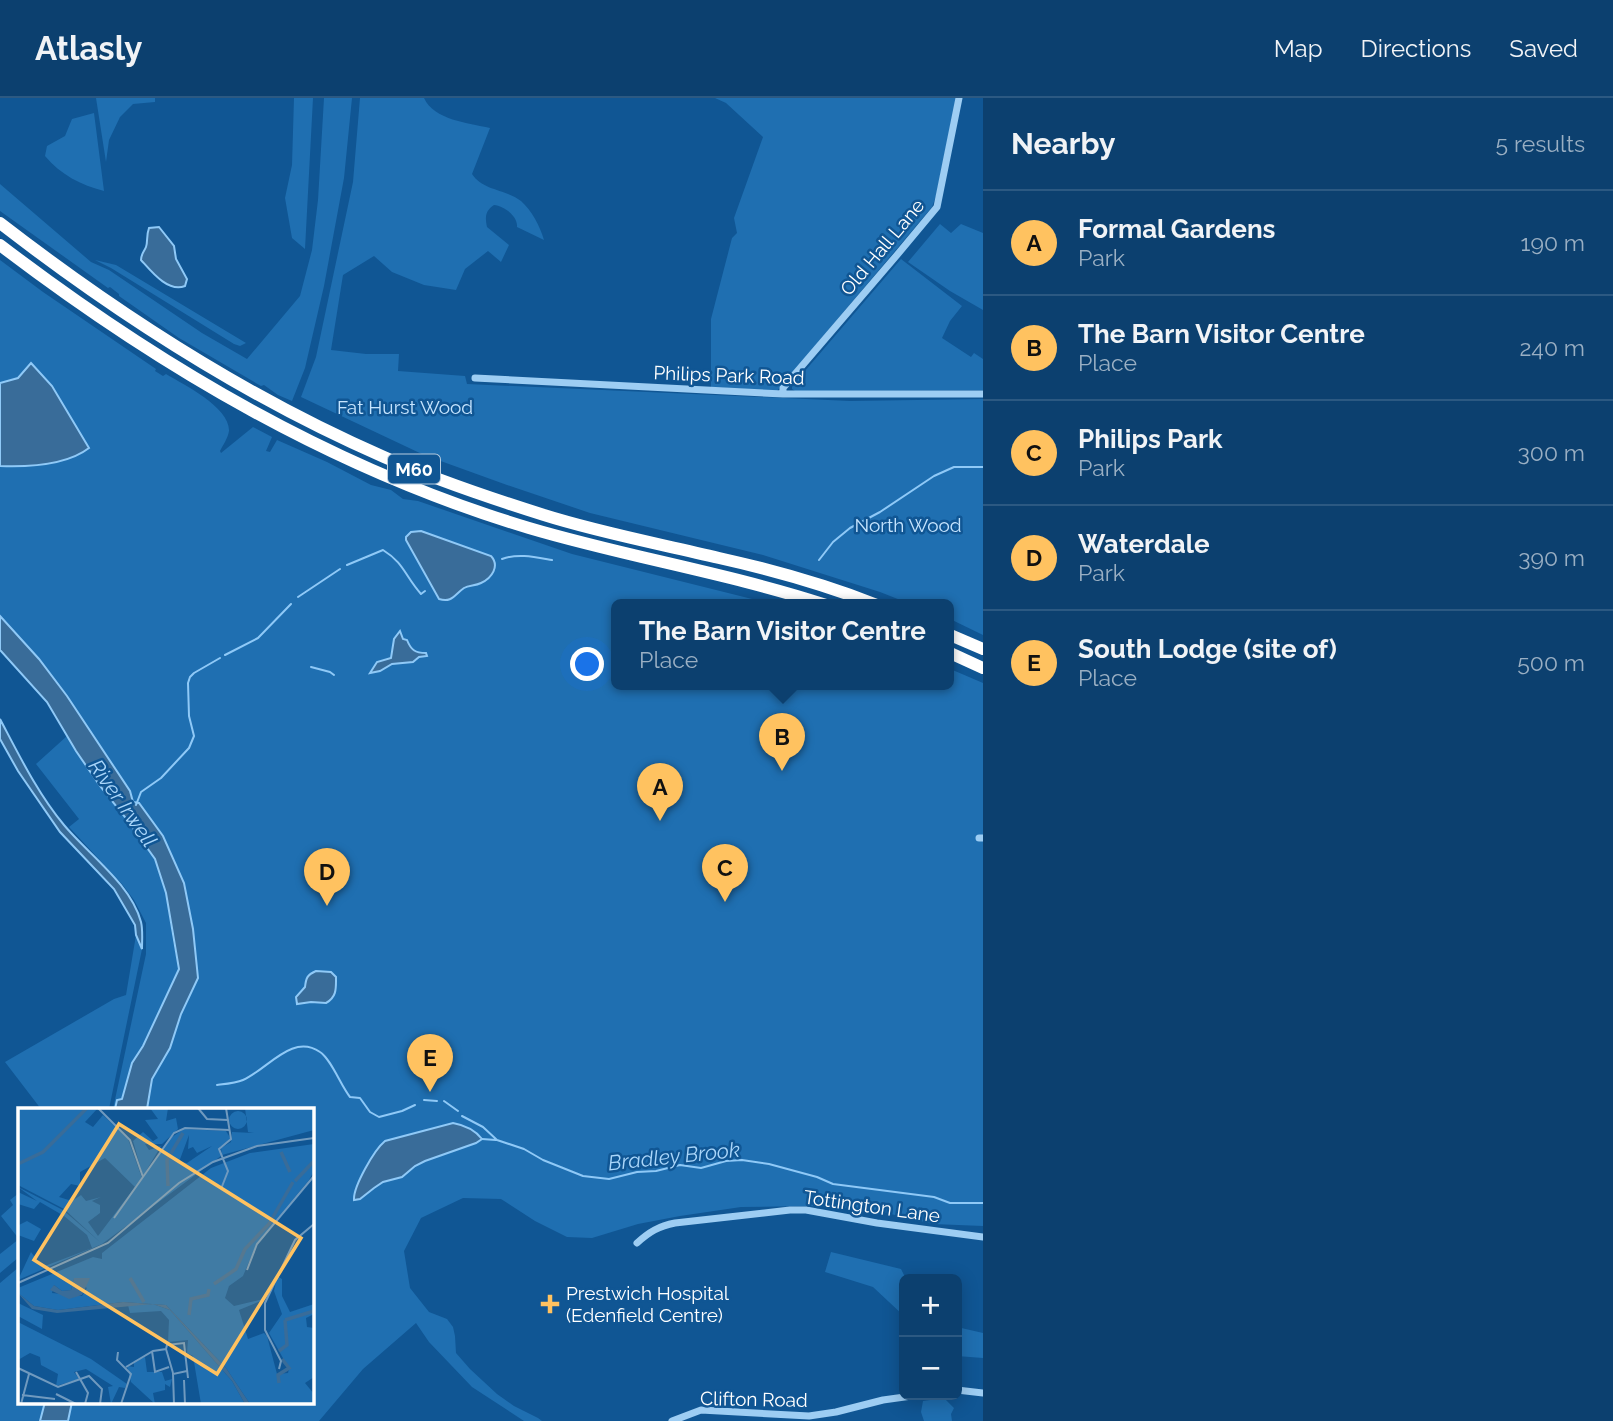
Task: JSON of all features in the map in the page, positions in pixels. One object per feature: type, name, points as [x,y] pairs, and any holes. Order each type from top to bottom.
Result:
[{"type":"highway","name":"M60","points":[[0,223],[70,275],[204,364],[271,402],[386,458],[547,516],[774,572],[858,599]]},
{"type":"highway","name":"M60","points":[[0,245],[182,371],[241,405],[362,466],[528,528],[805,599]]},
{"type":"highway","points":[[954,637],[983,649]]},
{"type":"highway","points":[[954,655],[983,668]]},
{"type":"street","name":"Old Hall Lane","points":[[783,394],[783,388],[937,207],[959,98]]},
{"type":"street","name":"Philips Park Road","points":[[475,378],[783,394],[983,394]]},
{"type":"street","name":"Tottington Lane","points":[[637,1243],[661,1226],[790,1210],[806,1210],[877,1223],[983,1237]]},
{"type":"street","points":[[962,1391],[983,1393]]},
{"type":"street","name":"Clifton Road","points":[[672,1421],[701,1410],[809,1416],[899,1399]]},
{"type":"green space","points":[[96,98],[155,98],[155,102],[133,104],[120,117],[109,140],[106,162]]},
{"type":"green space","points":[[294,98],[313,98],[305,249],[292,238],[285,198],[292,165]]},
{"type":"green space","points":[[324,98],[352,98],[344,178],[324,286],[305,368],[292,401],[179,338],[0,211],[0,184],[91,262],[109,270],[202,333],[247,359],[300,296],[312,250]]},
{"type":"green space","points":[[360,98],[424,98],[443,116],[490,128],[472,174],[482,184],[521,201],[535,219],[544,240],[517,227],[510,212],[494,205],[486,214],[487,227],[509,245],[501,262],[488,251],[465,269],[456,290],[424,285],[392,272],[374,256],[343,275],[331,350],[399,354],[398,371],[465,376],[467,384],[850,401],[983,399],[983,635],[954,621],[954,599],[898,599],[763,555],[590,513],[424,455],[301,397],[316,357],[353,182]]},
{"type":"green space","points":[[715,98],[956,98],[932,207],[777,391],[711,387],[711,319],[732,238],[737,233],[734,218],[763,137],[726,103]]},
{"type":"green space","points":[[94,113],[104,191],[72,178],[45,156],[47,146],[65,136],[72,119]]},
{"type":"green space","points":[[940,224],[951,233],[961,224],[983,233],[983,310],[908,262]]},
{"type":"green space","points":[[901,259],[962,306],[950,321],[942,338],[971,357],[974,353],[983,359],[983,390],[792,389],[792,386]]},
{"type":"green space","points":[[0,260],[156,369],[155,371],[184,384],[214,405],[227,422],[229,431],[221,453],[253,427],[272,437],[266,451],[270,452],[277,440],[371,485],[391,490],[403,499],[418,501],[572,554],[752,599],[611,599],[611,690],[954,690],[954,671],[983,683],[983,1226],[933,1224],[874,1210],[810,1206],[741,1207],[638,1224],[592,1238],[567,1237],[535,1221],[501,1199],[463,1198],[421,1218],[404,1251],[410,1288],[429,1312],[447,1319],[453,1327],[456,1353],[470,1369],[497,1394],[542,1421],[524,1421],[472,1387],[429,1342],[416,1323],[363,1369],[319,1421],[68,1421],[72,1404],[313,1404],[313,1108],[147,1108],[152,1079],[170,1048],[181,1014],[198,978],[163,836],[139,803],[133,803],[130,791],[67,696],[39,659],[0,616],[0,466],[58,462],[70,459],[89,448],[31,363],[18,379],[0,383]]},
{"type":"green space","points":[[95,260],[116,265],[246,343],[240,346],[234,344]]},
{"type":"green space","points":[[67,736],[100,786],[155,859],[166,893],[179,969],[143,1046],[132,1063],[122,1100],[117,1100],[115,1108],[146,954],[146,923],[122,884],[69,827],[79,819],[36,764]]},
{"type":"green space","points":[[136,935],[142,949],[109,1108],[40,1108],[5,1062],[114,999],[126,995]]},
{"type":"green space","points":[[18,1194],[18,1238],[1,1216],[13,1205],[10,1200]]},
{"type":"green space","points":[[18,1240],[18,1258],[0,1273],[0,1254]]},
{"type":"green space","points":[[831,1252],[901,1269],[904,1274],[899,1274],[899,1311],[873,1287],[825,1272]]},
{"type":"green space","points":[[18,1268],[18,1404],[44,1404],[40,1421],[0,1421],[0,1283]]},
{"type":"green space","points":[[962,1328],[983,1333],[983,1358],[962,1356]]},
{"type":"green space","points":[[946,1400],[954,1408],[952,1421],[924,1421],[921,1412],[923,1401]]},
{"type":"water","points":[[159,227],[174,246],[176,259],[187,279],[185,286],[166,284],[141,260],[147,245],[149,228]]},
{"type":"water","points":[[31,363],[52,386],[89,448],[59,461],[0,466],[0,383],[18,378]]},
{"type":"water","points":[[421,531],[491,556],[495,564],[494,571],[485,581],[464,588],[450,599],[439,599],[406,540],[411,532]]},
{"type":"water","name":"River Irwell","points":[[0,616],[39,659],[67,696],[130,791],[133,802],[139,803],[163,836],[184,883],[193,929],[198,978],[181,1014],[170,1048],[152,1079],[147,1108],[115,1108],[117,1100],[122,1099],[132,1063],[143,1046],[179,969],[166,893],[155,859],[100,786],[47,702],[0,650]]},
{"type":"water","points":[[400,631],[412,649],[426,653],[427,656],[419,657],[413,662],[392,664],[370,673],[377,662],[391,658],[394,639]]},
{"type":"water","points":[[0,719],[29,774],[55,813],[128,895],[141,922],[142,949],[135,925],[114,889],[60,832],[18,771],[0,739]]},
{"type":"water","points":[[316,971],[331,972],[336,977],[334,995],[326,1003],[297,1004],[296,997],[305,987],[308,977]]},
{"type":"water","points":[[453,1123],[469,1128],[482,1139],[425,1161],[402,1177],[383,1182],[360,1199],[354,1200],[365,1169],[385,1141]]},
{"type":"water","points":[[44,1404],[72,1404],[68,1421],[40,1421]]},
{"type":"waterway","points":[[819,560],[833,542],[850,528],[880,512],[934,476],[954,467],[983,467]]},
{"type":"waterway","points":[[347,565],[383,550],[400,565],[421,594],[425,591]]},
{"type":"waterway","points":[[502,559],[520,556],[552,560]]},
{"type":"waterway","points":[[298,597],[340,569]]},
{"type":"waterway","points":[[225,655],[258,638],[291,604]]},
{"type":"waterway","name":"River Irwell","points":[[136,805],[141,792],[161,778],[189,748],[194,736],[189,716],[190,677],[220,658]]},
{"type":"waterway","points":[[311,667],[334,675]]},
{"type":"waterway","name":"Bradley Brook","points":[[217,1085],[243,1080],[290,1050],[310,1047],[324,1055],[350,1097],[360,1098],[370,1112],[379,1117],[415,1105]]},
{"type":"waterway","name":"Bradley Brook","points":[[424,1100],[437,1101]]},
{"type":"waterway","name":"Bradley Brook","points":[[444,1101],[458,1111]]},
{"type":"waterway","name":"Bradley Brook","points":[[462,1116],[483,1127],[497,1140],[524,1149],[583,1176],[609,1179],[680,1165],[701,1168],[742,1160],[769,1164],[833,1184],[934,1197],[950,1203],[983,1203]]},
{"type":"waterway","name":"Bradley Brook","points":[[482,1139],[496,1140]]},
{"type":"place","name":"The Barn Visitor Centre","points":[[782,771]]},
{"type":"place","name":"Formal Gardens","points":[[660,821]]},
{"type":"place","name":"Philips Park","points":[[725,902]]},
{"type":"place","name":"Waterdale","points":[[327,906]]},
{"type":"place","name":"South Lodge (site of)","points":[[430,1092]]},
{"type":"place","name":"Prestwich Hospital (Edenfield Centre)","points":[[550,1304]]},
{"type":"park label","name":"Fat Hurst Wood","points":[[405,407]]},
{"type":"park label","name":"North Wood","points":[[908,525]]}]
